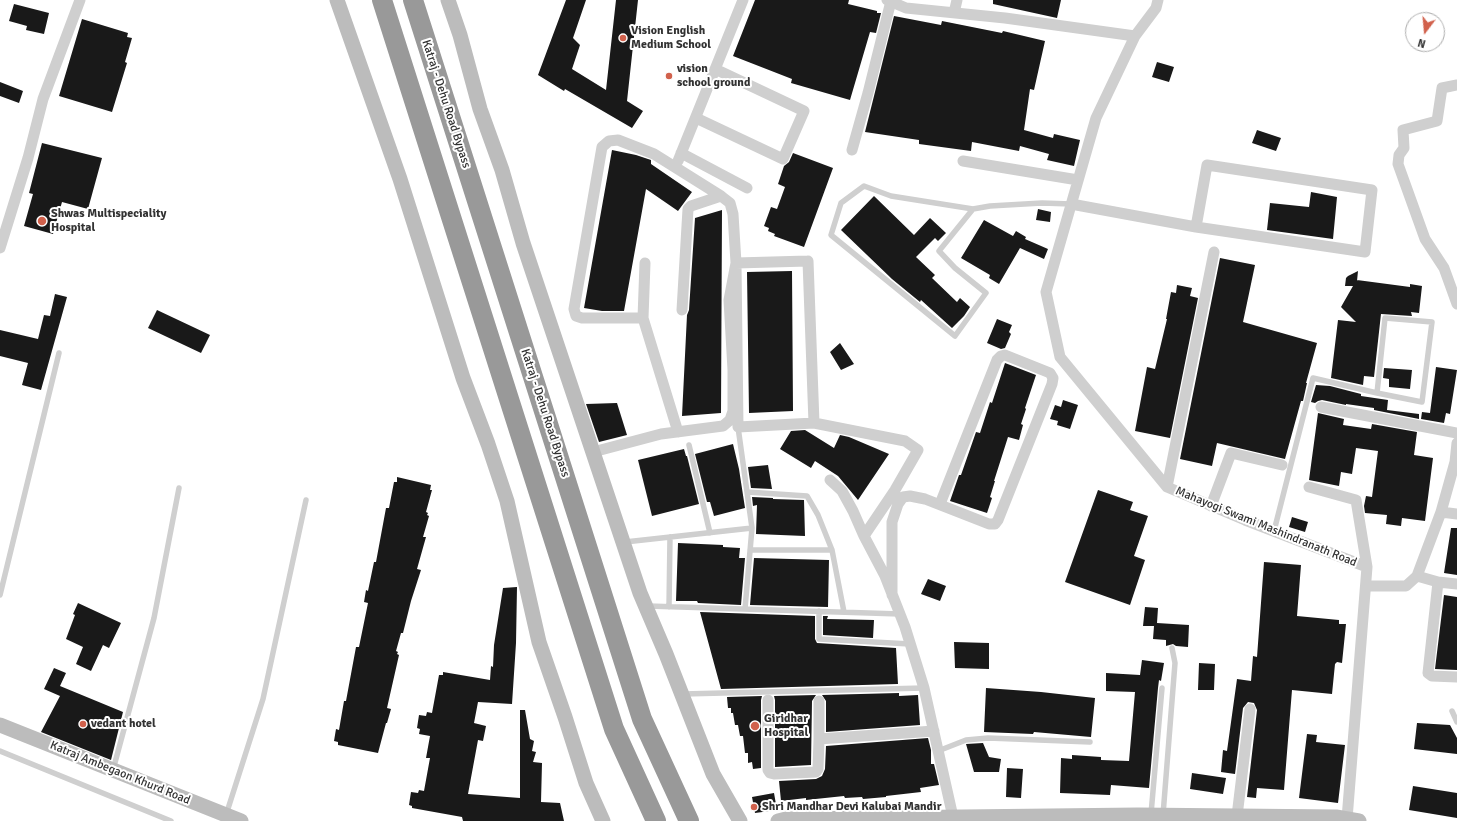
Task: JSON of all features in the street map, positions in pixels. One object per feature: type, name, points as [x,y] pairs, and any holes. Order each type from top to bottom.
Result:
[{"type":"highway","points":[[382,0],[614,729],[656,821]]},
{"type":"highway","name":"Katraj - Dehu Road Bypass","points":[[413,0],[642,719],[689,821]]},
{"type":"street","points":[[0,248],[28,158],[43,99],[80,0]]},
{"type":"street","points":[[337,0],[400,179],[463,378],[488,444],[507,501],[539,642],[586,783],[603,821]]},
{"type":"street","points":[[448,0],[460,35],[480,109],[502,170],[523,244],[623,542],[646,606],[713,774],[740,821]]},
{"type":"street","points":[[743,0],[680,157],[747,188]]},
{"type":"street","points":[[954,13],[957,0]]},
{"type":"street","name":"Mahayogi Swami Mashindranath Road","points":[[1158,0],[1156,8],[1135,36],[1096,118],[1046,292],[1060,357],[1167,487],[1211,506],[1367,567],[1353,820]]},
{"type":"street","points":[[852,150],[868,93],[889,1],[906,8],[1005,18],[1135,36]]},
{"type":"street","points":[[696,118],[783,159],[804,110],[715,69]]},
{"type":"street","points":[[1457,85],[1442,88],[1437,121],[1403,130],[1404,148],[1399,155],[1398,164],[1425,239],[1444,268],[1457,304]]},
{"type":"street","points":[[643,318],[582,318],[576,316],[574,309],[602,147],[609,141],[618,140],[654,154],[730,203],[733,214],[736,263],[738,427],[814,423],[906,441],[918,450],[895,490],[864,536]]},
{"type":"street","points":[[963,161],[1078,180]]},
{"type":"street","points":[[1071,204],[1196,227],[1365,252],[1372,190],[1207,165],[1196,227]]},
{"type":"street","points":[[682,310],[688,209],[691,206],[721,196]]},
{"type":"street","points":[[1167,487],[1214,252]]},
{"type":"street","points":[[736,263],[808,261],[814,423]]},
{"type":"street","points":[[645,262],[643,318],[678,432]]},
{"type":"street","points":[[593,452],[661,434],[723,426],[730,420],[733,411],[729,300],[736,263]]},
{"type":"street","points":[[892,595],[892,522],[898,504],[903,497],[910,496],[926,499],[989,524],[995,524],[998,520],[1052,384],[1053,378],[1050,373],[1005,355],[1001,356],[997,360],[940,504]]},
{"type":"street","points":[[1321,407],[1457,433]]},
{"type":"street","points":[[1366,586],[1406,586],[1417,576],[1441,512],[1455,462],[1457,443]]},
{"type":"street","points":[[1211,506],[1231,453],[1282,465]]},
{"type":"street","points":[[830,480],[842,491],[853,511],[885,576],[900,614],[924,688],[953,817]]},
{"type":"street","points":[[1309,488],[1356,500],[1367,567]]},
{"type":"street","points":[[1441,512],[1457,514]]},
{"type":"street","points":[[1417,576],[1438,582],[1457,584]]},
{"type":"street","points":[[1438,582],[1428,673],[1432,676],[1457,677]]},
{"type":"street","points":[[768,700],[768,770],[770,773],[774,774],[817,772],[819,739],[818,701]]},
{"type":"street","points":[[1237,816],[1250,709]]},
{"type":"street","name":"Katraj Ambegaon Khurd Road","points":[[0,725],[227,818]]},
{"type":"street","points":[[819,739],[934,731]]},
{"type":"street","points":[[778,821],[786,819],[930,819],[953,817],[982,819],[1157,815],[1202,818],[1237,816],[1336,818],[1353,820]]},
{"type":"lane","points":[[973,209],[938,251],[955,268],[986,294],[955,336],[831,235],[841,202],[864,186],[891,196],[973,209],[990,206],[1042,203],[1071,204]]},
{"type":"lane","points":[[1274,531],[1313,378],[1377,393],[1422,402],[1432,322],[1385,318],[1377,393]]},
{"type":"lane","points":[[0,595],[59,353]]},
{"type":"lane","points":[[738,427],[752,528],[744,609]]},
{"type":"lane","points":[[689,445],[710,533]]},
{"type":"lane","points":[[113,770],[154,618],[179,488]]},
{"type":"lane","points":[[747,492],[807,496],[818,516],[832,550],[844,612]]},
{"type":"lane","points":[[227,818],[263,699],[306,500]]},
{"type":"lane","points":[[623,542],[752,528]]},
{"type":"lane","points":[[669,607],[670,537]]},
{"type":"lane","points":[[750,550],[832,550]]},
{"type":"lane","points":[[646,606],[900,614]]},
{"type":"lane","points":[[819,611],[819,639],[910,644]]},
{"type":"lane","points":[[1157,815],[1175,663],[1172,648]]},
{"type":"lane","points":[[681,694],[924,688]]},
{"type":"lane","points":[[1157,815],[1162,688]]},
{"type":"lane","points":[[1452,711],[1457,722]]},
{"type":"lane","points":[[938,751],[966,740],[988,738],[1090,742]]},
{"type":"lane","points":[[0,751],[171,821]]},
{"type":"building","points":[[566,0],[586,0],[573,38],[580,45],[572,69],[606,90],[616,0],[638,0],[627,101],[643,111],[632,128],[538,75]]},
{"type":"building","points":[[755,0],[849,0],[848,4],[881,13],[876,33],[870,32],[850,100],[791,83],[792,79],[733,56]]},
{"type":"building","points":[[993,0],[1061,0],[1057,18],[993,4]]},
{"type":"building","points":[[14,4],[49,13],[44,34],[26,30],[27,26],[9,21]]},
{"type":"building","points":[[894,16],[941,25],[942,21],[1002,33],[1003,31],[1045,41],[1034,90],[1030,89],[1024,130],[1053,138],[1054,134],[1080,140],[1074,166],[1047,160],[1049,154],[1020,146],[1019,151],[972,142],[971,151],[919,144],[919,140],[865,132]]},
{"type":"building","points":[[82,19],[128,33],[127,37],[132,38],[125,62],[127,63],[112,112],[59,96]]},
{"type":"building","points":[[1157,62],[1174,67],[1169,82],[1152,77]]},
{"type":"building","points":[[0,82],[23,91],[19,103],[0,96]]},
{"type":"building","points":[[1257,130],[1281,138],[1276,151],[1252,143]]},
{"type":"building","points":[[42,143],[102,158],[88,209],[62,202],[53,234],[24,226],[33,194],[29,193]]},
{"type":"building","points":[[612,150],[651,160],[651,164],[692,192],[678,211],[646,189],[624,311],[602,311],[584,308]]},
{"type":"building","points":[[793,153],[833,168],[804,247],[774,236],[775,234],[768,231],[769,228],[764,226],[771,207],[777,209],[785,187],[778,184],[784,166],[789,162]]},
{"type":"building","points":[[1311,192],[1337,197],[1333,239],[1267,230],[1270,203],[1309,207]]},
{"type":"building","points":[[874,196],[914,235],[930,218],[946,233],[938,241],[935,238],[916,257],[935,275],[932,278],[957,302],[960,298],[970,307],[964,316],[952,328],[921,300],[920,302],[892,279],[841,230]]},
{"type":"building","points":[[1038,209],[1051,212],[1050,222],[1036,220]]},
{"type":"building","points":[[722,210],[721,413],[682,416],[687,315],[689,310],[695,218]]},
{"type":"building","points":[[984,220],[1013,236],[1016,231],[1026,237],[1025,239],[1048,249],[1044,259],[1020,248],[999,284],[989,278],[990,275],[961,258]]},
{"type":"building","points":[[1220,258],[1255,265],[1243,322],[1317,343],[1306,383],[1303,401],[1301,401],[1285,459],[1217,443],[1212,466],[1180,459]]},
{"type":"building","points":[[792,271],[793,411],[749,413],[747,272]]},
{"type":"building","points":[[1358,271],[1357,280],[1410,287],[1410,284],[1422,286],[1419,313],[1411,312],[1412,316],[1381,314],[1374,377],[1364,376],[1363,385],[1331,378],[1338,320],[1356,322],[1341,307],[1353,286],[1345,286],[1346,278]]},
{"type":"building","points":[[1177,285],[1192,288],[1190,296],[1198,298],[1170,438],[1135,431],[1147,367],[1155,369],[1167,319],[1171,292],[1176,293]]},
{"type":"building","points":[[55,294],[67,297],[41,390],[22,385],[28,363],[0,356],[0,330],[38,339],[44,315],[50,316]]},
{"type":"building","points":[[157,310],[210,335],[201,353],[148,328]]},
{"type":"building","points":[[997,319],[1012,325],[1009,332],[1011,334],[1005,348],[1001,349],[987,343]]},
{"type":"building","points":[[840,343],[854,364],[841,370],[830,352]]},
{"type":"building","points":[[1005,363],[1036,375],[1025,408],[1019,440],[1008,437],[994,481],[990,497],[992,498],[987,513],[950,501],[976,432],[980,433],[990,402],[992,403]]},
{"type":"building","points":[[1436,367],[1457,370],[1450,414],[1446,413],[1444,423],[1421,419],[1422,412],[1430,413]]},
{"type":"building","points":[[1384,368],[1412,370],[1410,389],[1389,387],[1389,379],[1383,378]]},
{"type":"building","points":[[1316,385],[1330,386],[1361,394],[1361,396],[1388,400],[1387,410],[1419,414],[1419,419],[1374,410],[1374,408],[1346,405],[1322,400],[1315,403],[1311,402]]},
{"type":"building","points":[[1063,400],[1078,405],[1070,429],[1057,425],[1058,421],[1050,419],[1055,405],[1061,407]]},
{"type":"building","points":[[617,403],[627,435],[599,442],[586,404]]},
{"type":"building","points":[[1318,413],[1344,419],[1343,425],[1371,429],[1372,424],[1417,432],[1414,455],[1433,458],[1425,521],[1402,518],[1401,526],[1386,524],[1387,515],[1365,513],[1364,506],[1366,496],[1372,497],[1378,451],[1356,448],[1352,474],[1341,472],[1339,486],[1309,480]]},
{"type":"building","points":[[805,430],[834,448],[840,435],[849,437],[889,454],[858,500],[838,476],[815,461],[811,468],[780,449],[791,431]]},
{"type":"building","points":[[733,444],[739,469],[745,508],[714,516],[710,502],[707,502],[695,454]]},
{"type":"building","points":[[684,449],[699,504],[652,516],[638,460]]},
{"type":"building","points":[[768,465],[772,489],[751,488],[748,467]]},
{"type":"building","points":[[397,477],[431,485],[430,490],[432,490],[426,512],[429,516],[423,537],[426,537],[417,569],[421,570],[403,633],[401,633],[396,651],[399,655],[387,708],[391,709],[378,753],[338,745],[338,742],[334,741],[336,729],[339,730],[344,701],[346,701],[356,647],[359,647],[368,603],[364,602],[366,590],[368,591],[374,562],[376,562],[386,508],[389,508],[394,482],[397,482]]},
{"type":"building","points":[[1098,490],[1133,502],[1130,510],[1148,516],[1134,556],[1145,560],[1130,605],[1065,582]]},
{"type":"building","points":[[752,497],[804,500],[805,536],[756,534],[757,505],[753,506]]},
{"type":"building","points":[[1292,517],[1308,522],[1305,532],[1289,527]]},
{"type":"building","points":[[1451,528],[1457,528],[1457,575],[1444,573]]},
{"type":"building","points":[[678,543],[723,545],[723,547],[740,548],[739,558],[745,558],[741,605],[698,603],[697,601],[676,601]]},
{"type":"building","points":[[754,558],[829,560],[828,607],[750,605]]},
{"type":"building","points":[[1264,562],[1301,565],[1297,616],[1339,620],[1339,624],[1346,624],[1342,663],[1337,662],[1335,664],[1332,694],[1292,690],[1284,790],[1257,788],[1256,798],[1247,797],[1257,710],[1254,703],[1248,702],[1243,708],[1235,774],[1221,772],[1223,750],[1227,751],[1237,679],[1251,681],[1253,656],[1257,657]]},
{"type":"building","points":[[928,579],[946,586],[940,601],[921,594]]},
{"type":"building","points":[[517,587],[516,643],[512,704],[478,702],[474,723],[486,726],[483,741],[478,740],[468,794],[520,798],[520,710],[525,710],[530,739],[534,741],[532,751],[536,752],[533,762],[542,763],[541,802],[560,803],[564,821],[463,821],[462,817],[412,808],[412,806],[409,805],[411,792],[418,793],[419,790],[424,791],[430,758],[426,758],[430,736],[419,734],[420,729],[417,728],[419,715],[426,716],[427,712],[432,713],[439,675],[443,675],[443,672],[490,680],[503,588]]},
{"type":"building","points":[[1444,595],[1457,597],[1457,670],[1435,669]]},
{"type":"building","points":[[78,603],[121,623],[109,648],[103,645],[91,671],[76,664],[83,647],[66,639],[75,615],[73,614]]},
{"type":"building","points":[[1145,607],[1158,608],[1157,623],[1189,625],[1188,647],[1176,646],[1173,644],[1166,646],[1166,640],[1153,639],[1154,626],[1143,626]]},
{"type":"building","points":[[700,612],[815,616],[815,639],[817,643],[896,648],[898,684],[721,689]]},
{"type":"building","points":[[823,616],[828,616],[827,619],[874,620],[873,638],[823,635]]},
{"type":"building","points":[[954,642],[989,643],[989,669],[955,668]]},
{"type":"building","points":[[1142,660],[1164,663],[1161,681],[1159,680],[1158,688],[1149,788],[1111,785],[1110,795],[1060,793],[1061,758],[1072,759],[1072,755],[1101,757],[1101,760],[1129,761],[1135,692],[1106,691],[1106,673],[1140,675]]},
{"type":"building","points":[[1199,663],[1215,664],[1214,690],[1198,690]]},
{"type":"building","name":"vedant hotel","points":[[54,668],[66,673],[60,686],[123,712],[111,760],[41,732],[60,696],[44,689]]},
{"type":"building","points":[[986,688],[1095,698],[1091,737],[1034,732],[1033,734],[984,732]]},
{"type":"building","points":[[899,693],[899,696],[918,695],[920,725],[826,732],[826,701],[822,695]]},
{"type":"building","points":[[816,695],[812,701],[811,765],[775,767],[774,696]]},
{"type":"building","points":[[762,696],[761,768],[753,769],[752,762],[748,763],[748,753],[745,753],[743,736],[740,736],[738,725],[735,725],[731,708],[728,708],[727,697]]},
{"type":"building","points":[[1417,723],[1450,725],[1457,738],[1457,754],[1414,749]]},
{"type":"building","points":[[1307,734],[1317,735],[1316,742],[1345,745],[1338,803],[1299,798]]},
{"type":"building","points":[[928,738],[931,750],[931,764],[934,764],[939,785],[920,788],[921,792],[886,797],[863,799],[862,797],[845,798],[844,796],[781,801],[779,781],[816,779],[822,776],[825,769],[826,746]]},
{"type":"building","points":[[983,743],[989,757],[1001,759],[999,772],[974,772],[966,744]]},
{"type":"building","points":[[1007,768],[1023,769],[1021,798],[1006,797]]},
{"type":"building","points":[[1192,773],[1226,778],[1223,794],[1190,789]]},
{"type":"building","points":[[1413,786],[1457,793],[1457,818],[1409,810]]},
{"type":"building","points":[[774,793],[777,810],[755,813],[752,797]]},
{"type":"place","name":"Vision English Medium School","points":[[623,38]]},
{"type":"place","name":"vision school ground","points":[[669,76]]},
{"type":"place","name":"Shwas Multispeciality Hospital","points":[[42,221]]},
{"type":"place","name":"vedant hotel","points":[[83,724]]},
{"type":"place","name":"Giridhar Hospital","points":[[755,726]]},
{"type":"place","name":"Shri Mandhar Devi Kalubai Mandir","points":[[754,807]]}]
